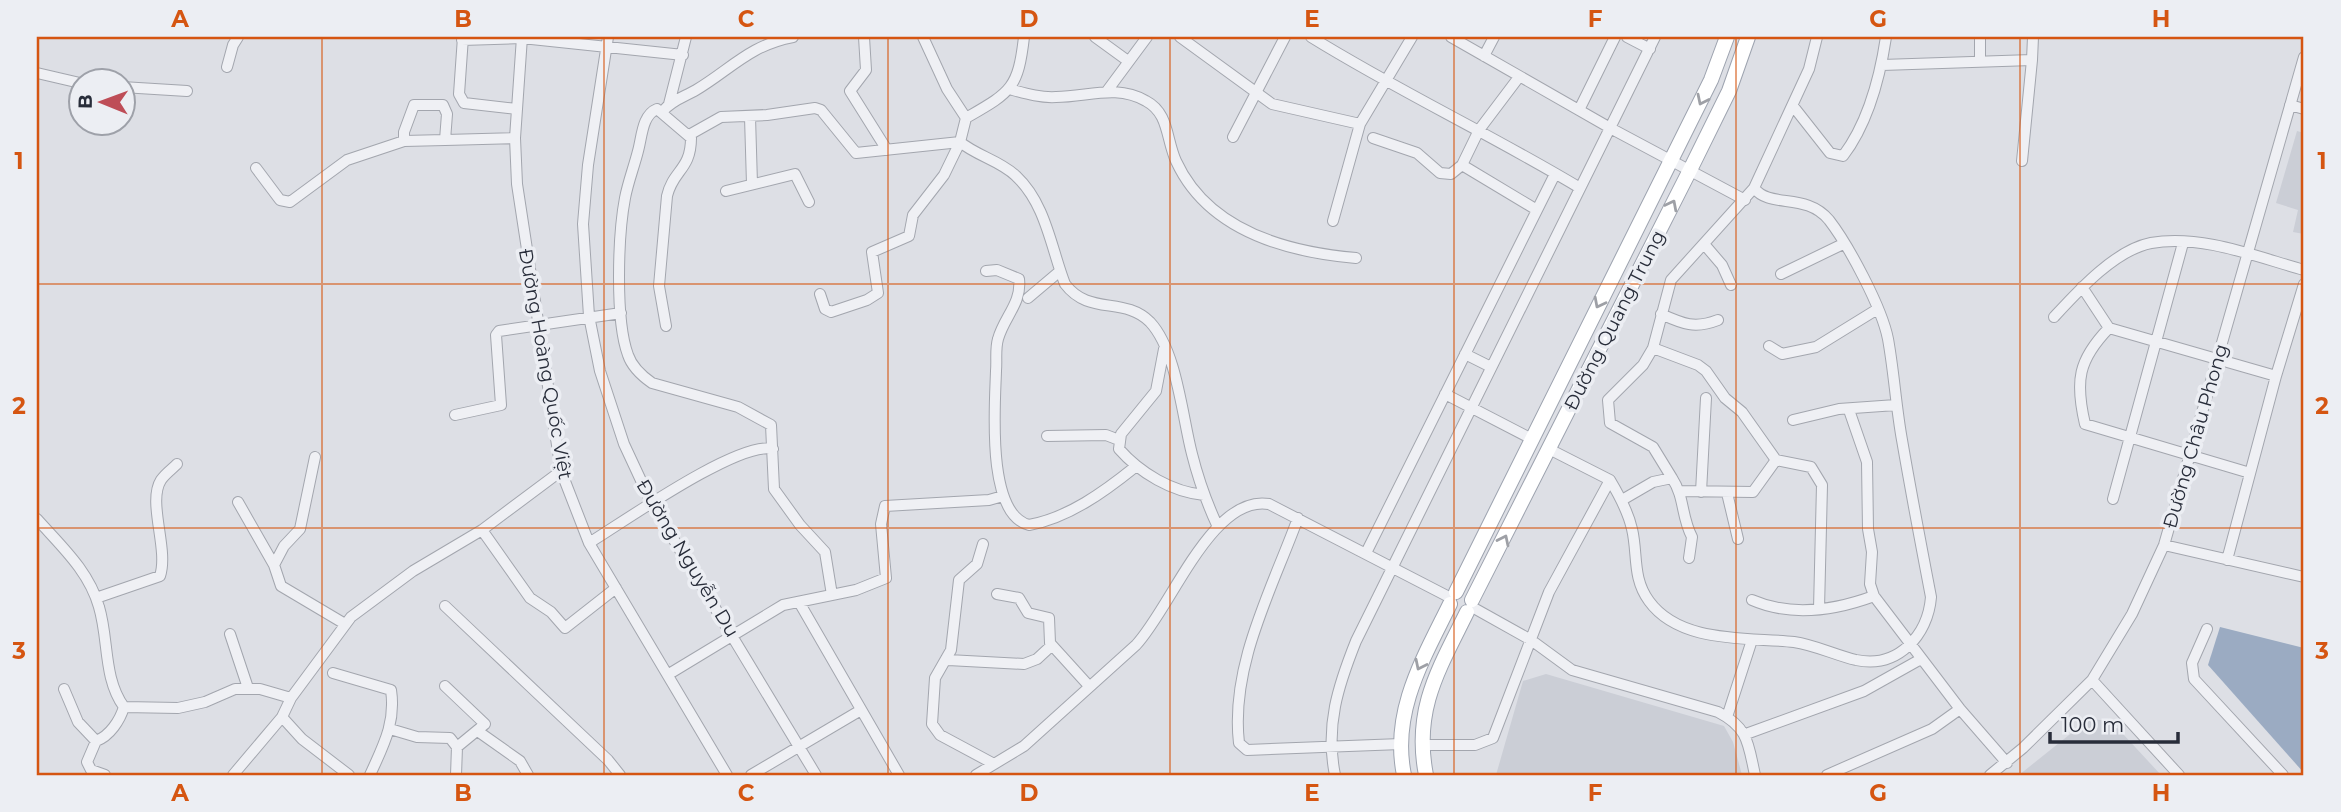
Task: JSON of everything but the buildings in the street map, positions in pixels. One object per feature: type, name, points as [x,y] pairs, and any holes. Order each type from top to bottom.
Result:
[{"type":"main road","name":"Đường Quang Trung","points":[[1404,775],[1401,744],[1407,696],[1530,438],[1711,80],[1727,37]]},
{"type":"main road","name":"Đường Quang Trung","points":[[1426,775],[1422,745],[1426,702],[1470,606],[1728,92],[1748,37]]},
{"type":"main road","points":[[1452,598],[1466,592],[1470,606]]},
{"type":"street","points":[[227,67],[238,37]]},
{"type":"street","points":[[517,109],[464,103],[459,94],[463,39],[522,37],[607,42],[683,55]]},
{"type":"street","name":"Đường Hoàng Quốc Việt","points":[[522,37],[516,138],[517,184],[561,471],[589,543],[727,775]]},
{"type":"street","points":[[666,108],[683,55],[685,37]]},
{"type":"street","points":[[793,37],[767,42],[698,89],[648,116],[625,197],[621,229],[621,313],[627,354],[641,375],[660,386],[738,407],[765,420],[772,428],[774,489],[800,525],[825,552],[832,595]]},
{"type":"street","points":[[864,37],[866,70],[850,91],[887,150]]},
{"type":"street","points":[[923,37],[947,89],[967,118]]},
{"type":"street","points":[[820,294],[825,309],[831,312],[867,300],[878,293],[872,252],[909,236],[913,215],[944,175],[960,142],[967,118],[1009,89],[1018,74],[1024,37]]},
{"type":"street","points":[[1095,37],[1128,61]]},
{"type":"street","points":[[1107,91],[1147,37]]},
{"type":"street","points":[[1180,37],[1255,93],[1277,105],[1360,124]]},
{"type":"street","points":[[1233,137],[1285,37]]},
{"type":"street","points":[[1311,37],[1385,83],[1479,130],[1580,188]]},
{"type":"street","points":[[1333,221],[1360,124],[1412,37]]},
{"type":"street","points":[[1451,37],[1612,129],[1745,200]]},
{"type":"street","points":[[1484,56],[1494,37]]},
{"type":"street","points":[[1578,110],[1615,37]]},
{"type":"street","points":[[1627,37],[1650,49]]},
{"type":"street","points":[[1335,775],[1330,748],[1336,692],[1356,641],[1489,366],[1612,129],[1655,37]]},
{"type":"street","points":[[1689,558],[1692,537],[1684,524],[1680,491],[1653,447],[1610,423],[1607,413],[1608,400],[1643,365],[1653,348],[1671,280],[1754,188],[1809,69],[1818,37]]},
{"type":"street","points":[[1793,106],[1830,153],[1843,156],[1868,107],[1882,65],[1886,37]]},
{"type":"street","points":[[1980,37],[1980,61]]},
{"type":"street","points":[[2022,161],[2033,37]]},
{"type":"street","name":"Đường Nguyễn Du","points":[[607,42],[588,165],[583,224],[589,316],[616,422],[651,502],[733,633],[816,775]]},
{"type":"street","name":"Đường Châu Phong","points":[[1990,775],[2007,763],[2092,680],[2132,614],[2164,545],[2304,57]]},
{"type":"street","points":[[1882,65],[2032,60]]},
{"type":"street","points":[[37,73],[66,80]]},
{"type":"street","points":[[1374,138],[1417,153],[1440,173],[1451,174],[1462,165],[1479,130],[1519,76]]},
{"type":"street","points":[[136,88],[187,91]]},
{"type":"street","points":[[1009,89],[1052,97],[1107,91],[1136,96],[1152,104],[1163,117],[1177,163],[1197,191],[1244,232],[1293,250],[1356,257]]},
{"type":"street","points":[[404,141],[404,131],[414,105],[434,104],[446,108],[445,140]]},
{"type":"street","points":[[2290,105],[2304,109]]},
{"type":"street","points":[[666,108],[689,135],[691,147],[687,165],[669,187],[667,196],[659,286],[666,326]]},
{"type":"street","points":[[689,135],[720,117],[750,117],[815,108],[825,115],[852,150],[865,154],[960,142],[1016,175],[1034,200],[1045,223],[1060,271],[1074,296],[1085,302],[1118,306],[1141,315],[1152,325],[1169,358],[1204,495],[1217,525]]},
{"type":"street","points":[[750,117],[752,184]]},
{"type":"street","points":[[256,168],[280,200],[290,202],[347,160],[404,141],[516,138]]},
{"type":"street","points":[[1462,165],[1537,210]]},
{"type":"street","points":[[726,191],[795,174],[810,202]]},
{"type":"street","points":[[1366,553],[1556,174]]},
{"type":"street","points":[[1549,449],[1610,480],[1622,500],[1632,529],[1635,570],[1649,601],[1669,619],[1714,637],[1798,643],[1858,661],[1891,656],[1910,645],[1923,632],[1930,615],[1931,597],[1896,405],[1887,337],[1843,244],[1828,219],[1812,206],[1794,200],[1766,198],[1754,188]]},
{"type":"street","points":[[2054,317],[2099,271],[2149,243],[2183,243],[2247,254],[2304,270]]},
{"type":"street","points":[[2113,499],[2183,243]]},
{"type":"street","points":[[1704,244],[1722,265],[1731,285]]},
{"type":"street","points":[[1781,274],[1843,244]]},
{"type":"street","points":[[986,271],[1017,276],[1020,284],[1019,296],[1000,334],[996,352],[993,412],[999,486],[1023,524],[1052,520],[1083,503],[1135,467]]},
{"type":"street","points":[[1028,298],[1060,271]]},
{"type":"street","points":[[2227,560],[2276,376],[2304,284]]},
{"type":"street","points":[[2082,287],[2109,328],[2276,376]]},
{"type":"street","points":[[1769,345],[1782,354],[1816,347],[1876,310]]},
{"type":"street","points":[[455,415],[502,405],[496,335],[499,331],[621,313]]},
{"type":"street","points":[[1661,314],[1683,324],[1700,327],[1718,320]]},
{"type":"street","points":[[2109,328],[2088,349],[2080,381],[2085,424],[2250,473]]},
{"type":"street","points":[[1653,348],[1698,365],[1706,371],[1713,384],[1742,412],[1776,460],[1811,467],[1822,485],[1819,609]]},
{"type":"street","points":[[1164,349],[1156,391],[1119,440],[1119,449],[1135,467],[1178,489],[1204,495]]},
{"type":"street","points":[[1465,354],[1489,366]]},
{"type":"street","points":[[1445,394],[1530,438]]},
{"type":"street","points":[[1701,492],[1706,398]]},
{"type":"street","points":[[1793,420],[1820,412],[1896,405]]},
{"type":"street","points":[[1849,410],[1867,462],[1868,529],[1872,552],[1870,584],[1874,596],[1960,709],[2007,763]]},
{"type":"street","points":[[1047,436],[1106,435],[1119,440]]},
{"type":"street","points":[[589,543],[651,502],[741,454],[773,449]]},
{"type":"street","points":[[274,565],[284,547],[300,529],[315,457]]},
{"type":"street","points":[[1680,491],[1753,492],[1776,460]]},
{"type":"street","points":[[96,598],[160,576],[163,556],[158,493],[162,479],[177,464]]},
{"type":"street","points":[[233,775],[282,717],[291,698],[345,624],[396,583],[482,530],[561,471]]},
{"type":"street","points":[[1622,500],[1653,482],[1672,478]]},
{"type":"street","points":[[1422,745],[1475,745],[1493,738],[1549,592],[1610,480]]},
{"type":"street","points":[[1727,493],[1738,539]]},
{"type":"street","points":[[669,674],[783,605],[832,595],[886,578],[880,524],[885,506],[989,500],[1003,496]]},
{"type":"street","points":[[976,775],[1024,746],[1153,627],[1217,525],[1242,506],[1256,501],[1269,503],[1452,598]]},
{"type":"street","points":[[238,502],[285,590],[345,624]]},
{"type":"street","points":[[37,519],[84,572],[96,598],[113,685],[124,707],[120,718],[104,738],[96,741]]},
{"type":"street","points":[[1298,519],[1258,625],[1240,685],[1239,743],[1247,750],[1401,744]]},
{"type":"street","points":[[482,530],[530,598],[551,612],[565,628],[616,588]]},
{"type":"street","points":[[983,544],[977,564],[958,580],[947,660],[935,678],[932,724],[940,735],[994,764]]},
{"type":"street","points":[[2164,545],[2304,578]]},
{"type":"street","points":[[997,594],[1019,598],[1028,612],[1049,618],[1051,646],[1089,686]]},
{"type":"street","points":[[1752,600],[1764,605],[1819,609],[1849,605],[1874,596]]},
{"type":"street","points":[[799,602],[899,775]]},
{"type":"street","points":[[445,606],[608,760],[620,775]]},
{"type":"street","points":[[1470,606],[1531,640],[1572,670],[1735,721],[1746,734],[1755,775]]},
{"type":"street","points":[[2207,629],[2192,663],[2194,679],[2283,775]]},
{"type":"street","points":[[230,634],[248,688]]},
{"type":"street","points":[[1727,717],[1752,640]]},
{"type":"street","points":[[947,660],[1024,664],[1037,659],[1051,646]]},
{"type":"street","points":[[1746,734],[1864,691],[1922,659]]},
{"type":"street","points":[[333,673],[391,690],[393,714],[390,729],[370,775]]},
{"type":"street","points":[[2092,680],[2179,775]]},
{"type":"street","points":[[445,686],[484,722],[479,732],[457,747]]},
{"type":"street","points":[[124,707],[178,708],[205,702],[230,690],[248,688],[291,698]]},
{"type":"street","points":[[64,689],[78,722],[96,741]]},
{"type":"street","points":[[1826,775],[1932,729],[1960,709]]},
{"type":"street","points":[[751,775],[861,710]]},
{"type":"street","points":[[282,717],[302,739],[349,775]]},
{"type":"street","points":[[390,729],[417,737],[447,737],[457,747],[456,775]]},
{"type":"street","points":[[479,732],[520,761],[528,775]]},
{"type":"street","points":[[96,741],[88,765],[92,772],[104,775]]},
{"type":"shaded area","points":[[2297,131],[2304,133],[2304,234],[2293,232],[2298,210],[2276,203]]},
{"type":"shaded area","points":[[1546,674],[1724,726],[1733,742],[1742,775],[1496,775],[1523,681]]},
{"type":"shaded area","points":[[2089,719],[2111,721],[2161,775],[2019,775]]},
{"type":"water","points":[[2220,627],[2304,648],[2304,773],[2208,665]]}]
